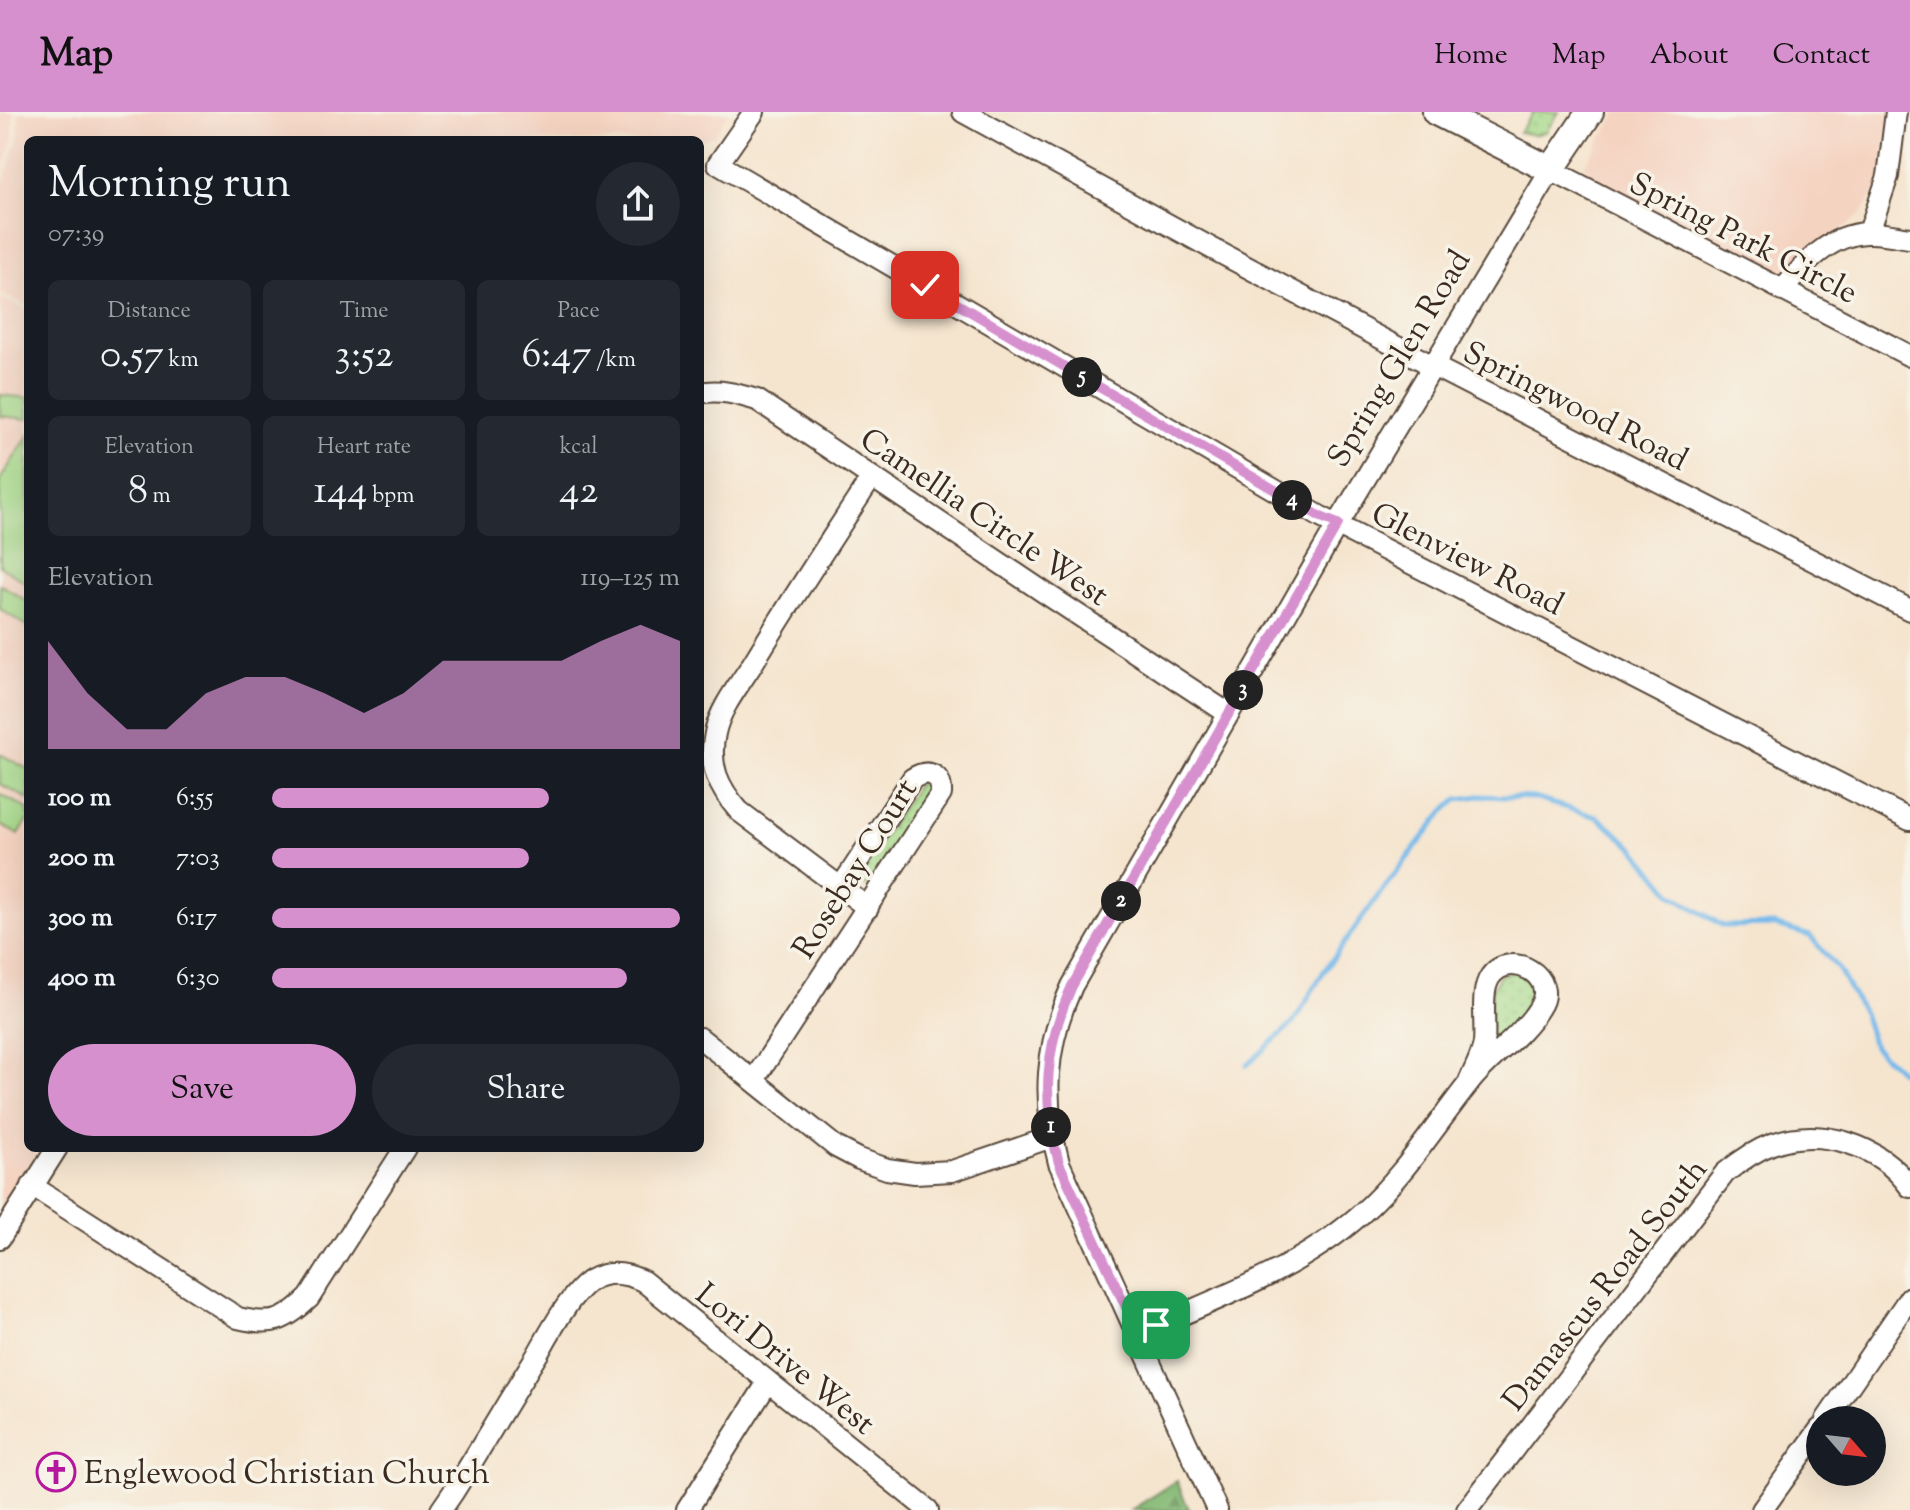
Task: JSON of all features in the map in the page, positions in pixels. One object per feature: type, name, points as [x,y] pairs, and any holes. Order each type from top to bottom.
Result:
[{"type":"main road","points":[[1436,112],[1551,170]]},
{"type":"main road","name":"Spring Glen Road","points":[[1551,170],[1590,112]]},
{"type":"street","name":"Glenview Road","points":[[754,112],[718,164],[1307,509],[1910,820]]},
{"type":"street","name":"Springwood Road","points":[[963,112],[1433,366],[1910,610]]},
{"type":"street","points":[[1869,232],[1888,176],[1896,112]]},
{"type":"street","name":"Spring Glen Road","points":[[1217,1510],[1059,1163],[1052,1137],[1048,1093],[1053,1040],[1061,1010],[1072,986],[1338,524],[1551,170]]},
{"type":"street","name":"Spring Park Circle","points":[[1551,170],[1910,356]]},
{"type":"street","points":[[1782,291],[1804,265],[1831,244],[1855,234],[1869,232],[1910,238]]},
{"type":"street","name":"Camellia Circle West","points":[[704,392],[732,392],[757,400],[1229,714]]},
{"type":"street","points":[[868,908],[739,811],[718,781],[714,765],[714,736],[740,683],[872,477]]},
{"type":"street","name":"Rosebay Court","points":[[754,1080],[941,794],[941,784],[936,777],[919,774],[912,779],[841,887]]},
{"type":"street","points":[[1138,1333],[1277,1271],[1320,1247],[1361,1214],[1394,1181],[1469,1082],[1532,1019],[1543,1003],[1544,986],[1536,973],[1506,965],[1496,969],[1486,983],[1484,1045],[1469,1082]]},
{"type":"street","points":[[704,1041],[836,1147],[887,1169],[915,1173],[952,1171],[1052,1137]]},
{"type":"street","name":"Damascus Road South","points":[[1467,1510],[1725,1173],[1746,1156],[1796,1138],[1831,1138],[1866,1150],[1894,1169],[1910,1187]]},
{"type":"street","points":[[0,1238],[54,1152]]},
{"type":"street","points":[[32,1186],[238,1318],[258,1323],[276,1321],[294,1312],[309,1298],[402,1152]]},
{"type":"street","name":"Lori Drive West","points":[[441,1510],[576,1294],[587,1282],[615,1272],[643,1281],[928,1510]]},
{"type":"street","points":[[1836,1406],[1910,1297]]},
{"type":"street","points":[[687,1510],[768,1382]]},
{"type":"street","points":[[1762,1510],[1806,1449]]},
{"type":"shaded area","points":[[0,112],[13,112],[13,140],[0,178]]},
{"type":"shaded area","points":[[19,112],[729,112],[714,135],[704,139],[704,136],[24,136],[24,304],[0,294],[0,193],[19,135]]},
{"type":"shaded area","points":[[1618,112],[1890,112],[1881,181],[1861,215],[1782,275],[1768,276],[1595,180],[1584,165]]},
{"type":"shaded area","points":[[0,298],[24,308],[24,1152],[38,1152],[0,1212]]},
{"type":"green space","points":[[1534,112],[1559,112],[1546,132],[1535,135],[1519,132]]},
{"type":"green space","points":[[0,395],[24,398],[24,419],[0,416]]},
{"type":"green space","points":[[24,442],[24,581],[0,566],[0,480]]},
{"type":"green space","points":[[0,584],[24,599],[24,624],[0,609]]},
{"type":"green space","points":[[0,754],[24,767],[24,797],[0,784]]},
{"type":"green space","points":[[929,782],[932,792],[873,884],[861,884],[858,881],[860,873],[918,784]]},
{"type":"green space","points":[[0,794],[24,807],[24,826],[19,835],[0,825]]},
{"type":"green space","points":[[1518,971],[1536,986],[1532,1008],[1490,1050],[1491,991],[1501,975]]},
{"type":"green space","points":[[1177,1481],[1189,1510],[1131,1510]]},
{"type":"waterway","points":[[1247,1065],[1293,1023],[1324,971],[1443,812],[1458,799],[1479,796],[1534,798],[1597,817],[1632,846],[1673,895],[1723,926],[1774,925],[1810,936],[1839,970],[1863,1013],[1874,1047],[1910,1080]]},
{"type":"place","name":"Englewood Christian Church","points":[[56,1472]]},
{"type":"route","points":[[925,285],[1321,517],[1338,524],[1072,986],[1061,1010],[1053,1040],[1048,1093],[1052,1137],[1059,1163],[1138,1333],[1156,1325]]}]
